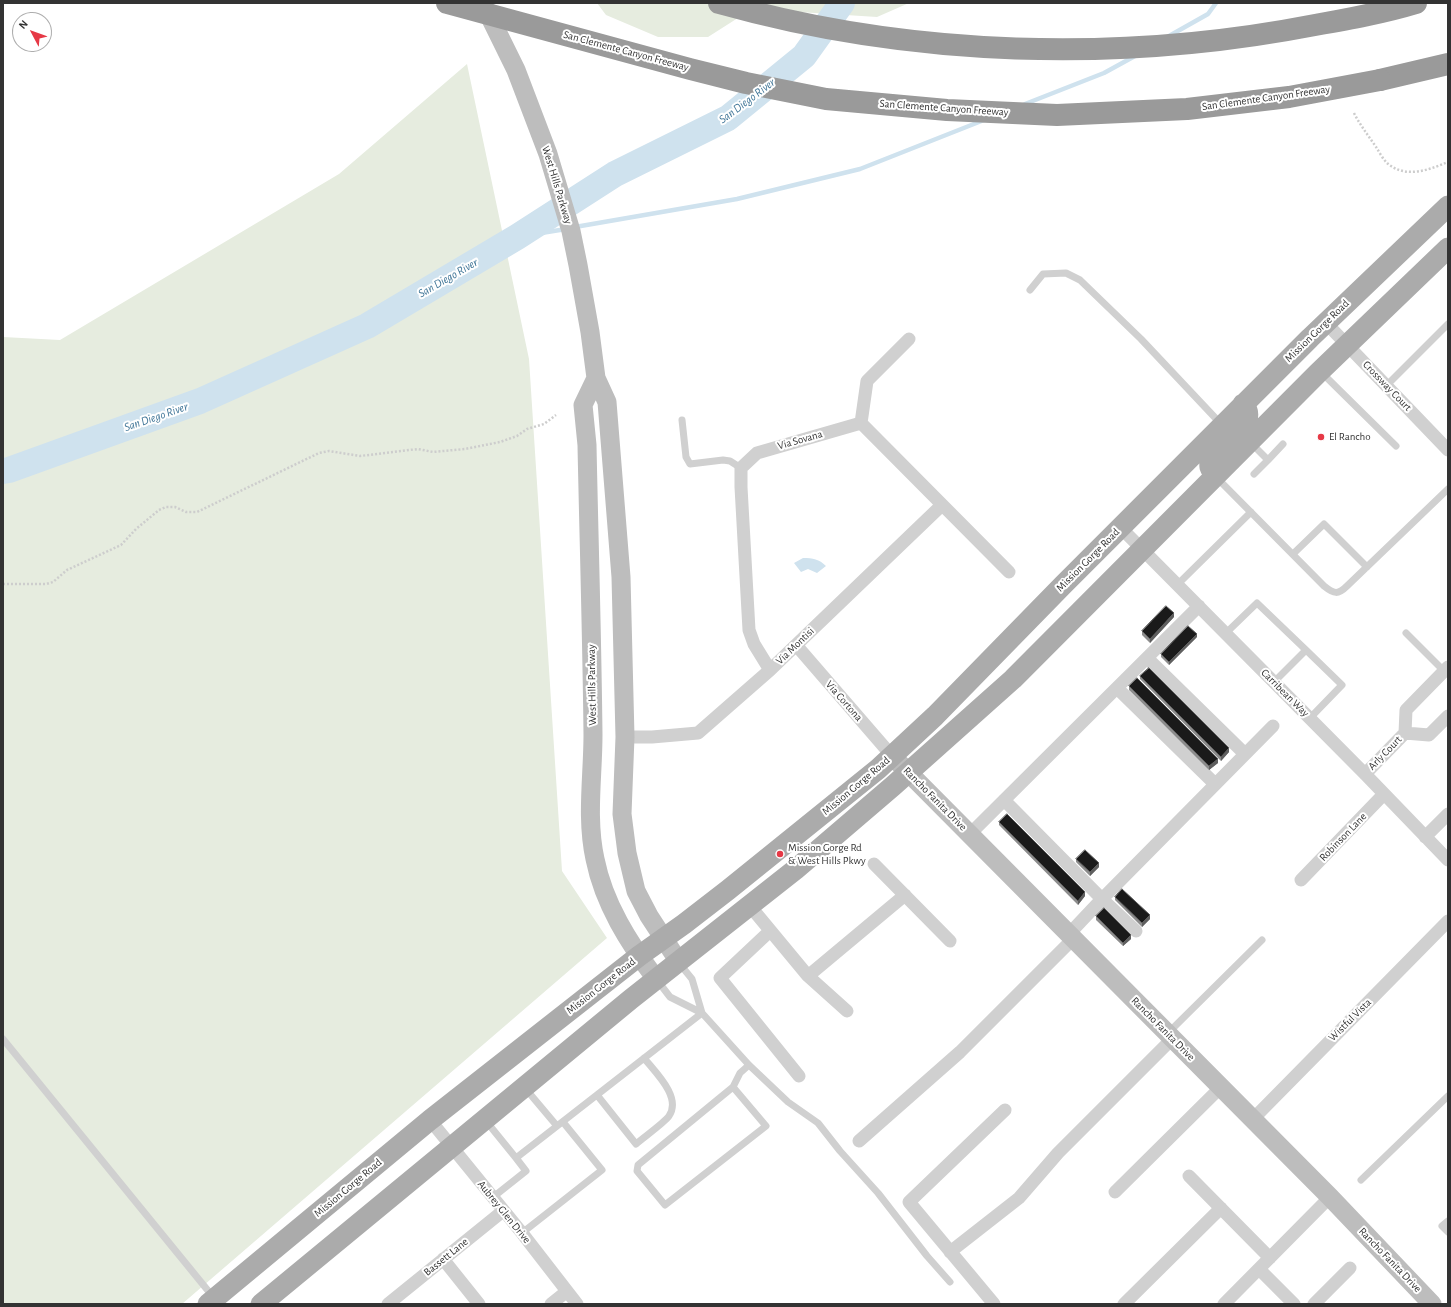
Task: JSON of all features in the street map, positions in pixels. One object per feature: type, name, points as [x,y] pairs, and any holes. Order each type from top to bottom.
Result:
[{"type":"highway","name":"San Clemente Canyon Freeway","points":[[447,3],[746,83],[826,99],[947,110],[1057,115],[1187,109],[1289,97],[1380,80],[1448,64]]},
{"type":"highway","points":[[720,3],[798,23],[890,37],[995,48],[1095,49],[1187,43],[1272,33],[1346,19],[1416,3]]},
{"type":"main road","name":"West Hills Parkway","points":[[483,3],[516,70],[548,154],[571,231],[585,296],[596,378],[607,402],[621,577],[625,737],[622,814],[627,853],[636,891],[663,938],[679,962]]},
{"type":"main road","name":"Mission Gorge Road","points":[[211,1301],[430,1120],[639,956],[728,890],[892,756],[935,716],[1243,404],[1326,322],[1448,206]]},
{"type":"main road","points":[[261,1304],[656,979],[796,869],[1013,679],[1320,370],[1444,255]]},
{"type":"main road","name":"West Hills Parkway","points":[[596,378],[583,405],[587,445],[593,737],[590,816],[595,859],[606,897],[619,923],[639,956],[656,979]]},
{"type":"main road","points":[[1215,476],[1210,466],[1212,458],[1245,424],[1249,417],[1248,410],[1243,404]]},
{"type":"main road","name":"Rancho Fanita Drive","points":[[892,756],[1330,1197],[1432,1304]]},
{"type":"street","name":"Crossway Court","points":[[1326,322],[1448,450]]},
{"type":"street","points":[[909,339],[867,381],[861,423],[1009,572]]},
{"type":"street","name":"Via Sovana","points":[[741,468],[757,452],[861,423]]},
{"type":"street","points":[[741,468],[749,630],[754,644],[770,670]]},
{"type":"street","name":"Via Montisi","points":[[625,737],[652,737],[698,733],[770,670],[942,505]]},
{"type":"street","name":"Carribean Way","points":[[1120,527],[1310,718],[1448,860]]},
{"type":"street","points":[[970,834],[1199,606]]},
{"type":"street","name":"Via Cortona","points":[[796,645],[892,756]]},
{"type":"street","points":[[1147,658],[1245,754]]},
{"type":"street","name":"Arly Court","points":[[1365,774],[1405,733],[1406,710],[1446,669]]},
{"type":"street","points":[[1117,688],[1215,784]]},
{"type":"street","name":"Arly Court","points":[[1405,733],[1429,735],[1448,716]]},
{"type":"street","points":[[859,1141],[960,1052],[1071,936],[1102,899],[1273,726]]},
{"type":"street","name":"Robinson Lane","points":[[1301,880],[1384,794]]},
{"type":"street","points":[[1004,800],[1102,899],[1136,931]]},
{"type":"street","points":[[1425,837],[1448,814]]},
{"type":"street","points":[[874,864],[950,940]]},
{"type":"street","points":[[808,976],[905,896]]},
{"type":"street","points":[[750,906],[808,976],[847,1011]]},
{"type":"street","name":"Wistful Vista","points":[[1252,1119],[1448,921]]},
{"type":"street","points":[[770,931],[720,978],[800,1076]]},
{"type":"street","points":[[950,1252],[1019,1198],[1058,1153],[1170,1036]]},
{"type":"street","points":[[1115,1192],[1221,1087]]},
{"type":"street","points":[[994,1304],[909,1202],[1005,1110]]},
{"type":"street","name":"Aubrey Glen Drive","points":[[430,1120],[522,1233],[576,1304]]},
{"type":"street","points":[[1189,1176],[1270,1258]]},
{"type":"street","points":[[1224,1304],[1330,1197]]},
{"type":"street","points":[[1124,1304],[1221,1208]]},
{"type":"street","name":"Bassett Lane","points":[[388,1304],[503,1211]]},
{"type":"street","points":[[443,1259],[480,1304]]},
{"type":"street","points":[[1314,1304],[1350,1268]]},
{"type":"street","points":[[1259,1269],[1294,1304]]},
{"type":"street","points":[[551,1304],[566,1292]]},
{"type":"lane","points":[[1030,290],[1043,274],[1066,273],[1080,280],[1141,339],[1222,426]]},
{"type":"lane","points":[[1386,386],[1448,324]]},
{"type":"lane","points":[[1320,370],[1396,446]]},
{"type":"lane","points":[[682,420],[686,457],[690,464],[723,460],[730,461],[741,468]]},
{"type":"lane","points":[[1249,441],[1268,460]]},
{"type":"lane","points":[[1254,474],[1283,444]]},
{"type":"lane","points":[[1215,476],[1332,592],[1342,591],[1448,489]]},
{"type":"lane","points":[[1178,584],[1251,512]]},
{"type":"lane","points":[[1293,554],[1324,524],[1367,567]]},
{"type":"lane","points":[[1226,633],[1257,603],[1342,685],[1310,718]]},
{"type":"lane","points":[[1406,633],[1446,669]]},
{"type":"lane","points":[[1274,682],[1306,650]]},
{"type":"lane","points":[[1170,1036],[1262,940]]},
{"type":"lane","points":[[679,962],[692,979],[702,1013]]},
{"type":"lane","points":[[656,979],[670,997],[702,1013],[749,1065],[788,1102],[818,1123],[840,1151],[878,1193],[927,1256],[950,1282]]},
{"type":"lane","points":[[516,1158],[702,1013]]},
{"type":"lane","points":[[3,1039],[211,1301]]},
{"type":"lane","points":[[597,1095],[636,1144],[669,1117],[673,1107],[670,1093],[644,1058]]},
{"type":"lane","points":[[733,1087],[766,1126],[665,1205],[637,1171],[638,1164],[733,1087],[740,1073],[749,1065]]},
{"type":"lane","points":[[522,1233],[602,1170],[524,1087]]},
{"type":"lane","points":[[1361,1180],[1448,1096]]},
{"type":"lane","points":[[485,1119],[526,1171],[492,1198]]},
{"type":"lane","points":[[1448,1221],[1442,1226],[1448,1232]]},
{"type":"path","points":[[1354,113],[1383,158],[1391,166],[1405,172],[1418,172],[1434,168],[1448,162]]},
{"type":"path","points":[[3,584],[46,584],[54,582],[67,570],[121,545],[136,529],[159,510],[166,507],[175,507],[186,512],[197,512],[319,453],[330,451],[360,456],[418,449],[433,452],[465,449],[500,442],[517,436],[528,428],[544,424],[556,415]]},
{"type":"shaded area","points":[[597,3],[909,3],[877,17],[752,9],[708,37],[658,37],[606,15]]},
{"type":"shaded area","points":[[467,64],[529,359],[562,871],[607,938],[182,1304],[3,1304],[3,337],[60,340],[339,174]]},
{"type":"water","points":[[803,558],[816,559],[826,566],[817,573],[808,569],[801,572],[794,563]]},
{"type":"building","points":[[1166,606],[1174,613],[1150,639],[1142,631]]},
{"type":"building","points":[[1188,626],[1197,634],[1169,662],[1161,654]]},
{"type":"building","points":[[1149,668],[1229,748],[1221,757],[1140,676]]},
{"type":"building","points":[[1137,678],[1218,759],[1209,766],[1129,686]]},
{"type":"building","points":[[1007,814],[1085,892],[1078,901],[999,822]]},
{"type":"building","points":[[1085,850],[1099,863],[1090,872],[1076,859]]},
{"type":"building","points":[[1122,889],[1150,915],[1142,923],[1115,897]]},
{"type":"building","points":[[1104,908],[1131,935],[1123,943],[1096,916]]},
{"type":"waterway","name":"San Diego River","points":[[3,471],[200,401],[367,326],[517,237],[615,174],[728,118],[804,56],[842,3]]},
{"type":"waterway","points":[[1169,36],[1208,14],[1216,3]]},
{"type":"waterway","points":[[1025,104],[1104,73],[1135,56]]},
{"type":"waterway","points":[[575,227],[737,199],[860,169],[984,120]]},
{"type":"waterway","points":[[517,237],[566,229]]},
{"type":"place","name":"El Rancho","points":[[1321,437]]},
{"type":"place","name":"Mission Gorge Rd & West Hills Pkwy","points":[[780,854]]}]
